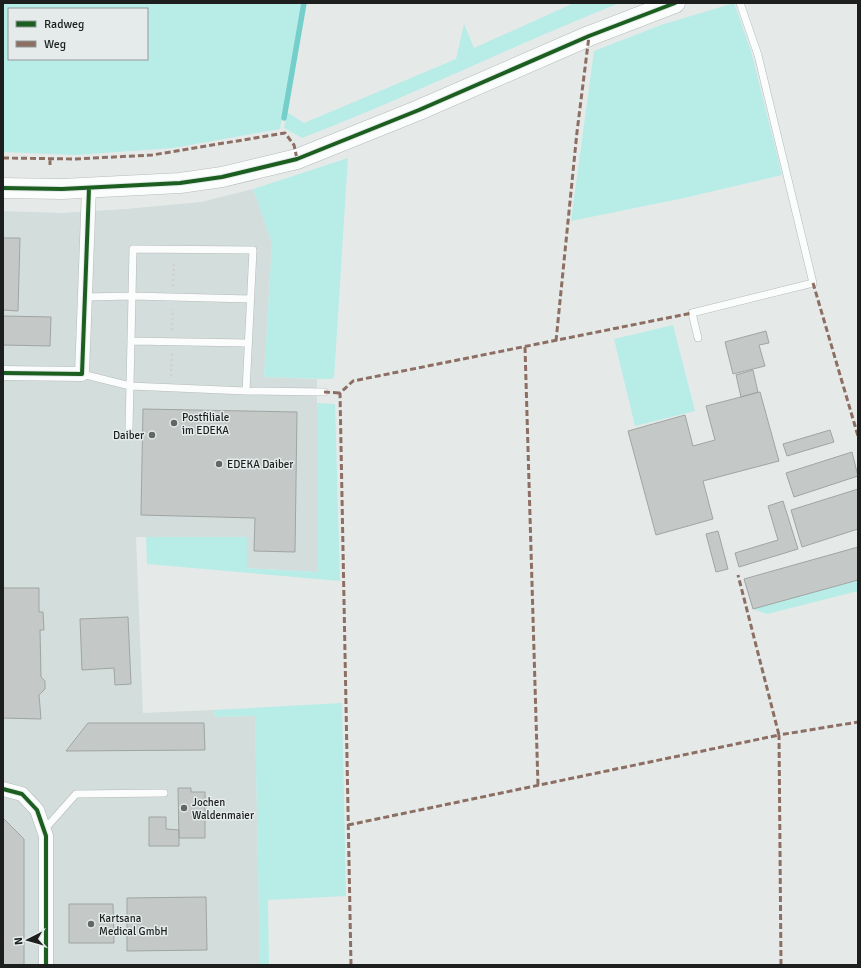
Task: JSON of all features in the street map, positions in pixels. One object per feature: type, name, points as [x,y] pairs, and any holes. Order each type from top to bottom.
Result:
[{"type":"street","points":[[3,188],[89,188],[180,183],[222,177],[297,159],[419,110],[589,36],[674,3]]},
{"type":"street","points":[[3,373],[82,374],[89,188]]},
{"type":"street","points":[[3,789],[22,794],[37,810],[46,836],[46,965]]},
{"type":"lane","points":[[698,338],[692,313],[813,283],[758,55],[740,3]]},
{"type":"lane","points":[[129,428],[133,249],[253,250],[247,343],[246,391]]},
{"type":"lane","points":[[86,296],[250,299]]},
{"type":"lane","points":[[131,341],[247,343]]},
{"type":"lane","points":[[82,374],[130,386],[246,391],[324,392]]},
{"type":"lane","points":[[43,830],[76,794],[164,793]]},
{"type":"path","points":[[170,388],[174,249]]},
{"type":"shaded area","points":[[3,3],[302,3],[280,129],[173,148],[76,155],[3,152]]},
{"type":"shaded area","points":[[574,3],[620,3],[540,36],[382,106],[302,138],[284,128],[287,112],[304,123],[456,59],[464,24],[474,48]]},
{"type":"shaded area","points":[[734,3],[751,51],[782,175],[684,198],[571,221],[594,51],[661,25]]},
{"type":"shaded area","points":[[348,158],[334,378],[264,377],[272,243],[253,189]]},
{"type":"shaded area","points":[[253,189],[272,243],[264,377],[317,379],[317,572],[247,568],[247,537],[136,537],[143,713],[214,710],[215,717],[255,716],[260,965],[3,965],[3,211],[62,213],[126,209],[201,202]]},
{"type":"shaded area","points":[[673,325],[695,411],[635,426],[614,339]]},
{"type":"shaded area","points":[[317,403],[335,404],[340,581],[147,564],[146,537],[247,537],[247,568],[317,572]]},
{"type":"shaded area","points":[[858,580],[858,591],[767,614],[753,609]]},
{"type":"shaded area","points":[[342,703],[346,896],[268,900],[269,965],[260,965],[255,716],[215,717],[214,710]]},
{"type":"building","points":[[3,238],[20,238],[18,311],[3,310]]},
{"type":"building","points":[[3,316],[51,317],[50,346],[3,345]]},
{"type":"building","points":[[766,331],[769,343],[759,345],[765,366],[733,374],[725,342]]},
{"type":"building","points":[[753,370],[758,392],[741,397],[736,375]]},
{"type":"building","points":[[760,392],[779,461],[703,481],[713,519],[656,535],[628,431],[685,415],[693,446],[715,440],[706,406]]},
{"type":"building","name":"EDEKA Daiber","points":[[143,409],[297,412],[295,552],[254,551],[255,518],[141,515]]},
{"type":"building","points":[[830,430],[834,442],[787,456],[783,444]]},
{"type":"building","points":[[852,452],[858,476],[794,497],[786,473]]},
{"type":"building","points":[[858,489],[858,529],[802,547],[791,510]]},
{"type":"building","points":[[783,501],[798,549],[739,567],[735,553],[778,540],[768,506]]},
{"type":"building","points":[[718,531],[728,569],[716,572],[706,534]]},
{"type":"building","points":[[858,547],[858,580],[753,609],[744,579]]},
{"type":"building","points":[[3,588],[39,588],[39,612],[43,612],[44,630],[40,630],[41,677],[45,681],[45,689],[39,695],[41,719],[3,718]]},
{"type":"building","points":[[128,617],[131,684],[115,685],[114,668],[82,670],[80,619]]},
{"type":"building","points":[[88,723],[204,723],[205,750],[66,751]]},
{"type":"building","points":[[178,788],[191,788],[191,792],[205,792],[205,838],[179,838]]},
{"type":"building","points":[[149,817],[166,817],[166,829],[179,830],[179,846],[149,846]]},
{"type":"building","points":[[3,818],[24,839],[24,965],[3,965]]},
{"type":"building","points":[[206,897],[207,950],[127,951],[127,898]]},
{"type":"building","name":"Kartsana Medical GmbH","points":[[69,904],[113,904],[114,943],[69,943]]},
{"type":"waterway","points":[[284,118],[304,3]]},
{"type":"marked path","points":[[556,341],[577,132],[589,36]]},
{"type":"marked path","points":[[3,158],[75,159],[152,155],[285,133],[294,145],[297,159]]},
{"type":"marked path","points":[[50,159],[50,168]]},
{"type":"marked path","points":[[813,283],[858,436]]},
{"type":"marked path","points":[[351,965],[340,393],[353,381],[692,313]]},
{"type":"marked path","points":[[525,347],[538,786]]},
{"type":"marked path","points":[[324,392],[340,393]]},
{"type":"marked path","points":[[348,825],[779,735],[738,575]]},
{"type":"marked path","points":[[781,965],[779,735],[858,722]]},
{"type":"cycle path","points":[[3,188],[62,189],[180,183],[222,177],[297,159],[419,110],[589,36],[675,3]]},
{"type":"cycle path","points":[[3,373],[82,374],[89,188]]},
{"type":"cycle path","points":[[3,789],[22,794],[37,810],[46,836],[46,965]]},
{"type":"place","name":"Postfiliale im EDEKA","points":[[174,423]]},
{"type":"place","name":"Daiber","points":[[152,435]]},
{"type":"place","name":"EDEKA Daiber","points":[[219,464]]},
{"type":"place","name":"Jochen Waldenmaier","points":[[184,808]]},
{"type":"place","name":"Kartsana Medical GmbH","points":[[91,924]]}]
